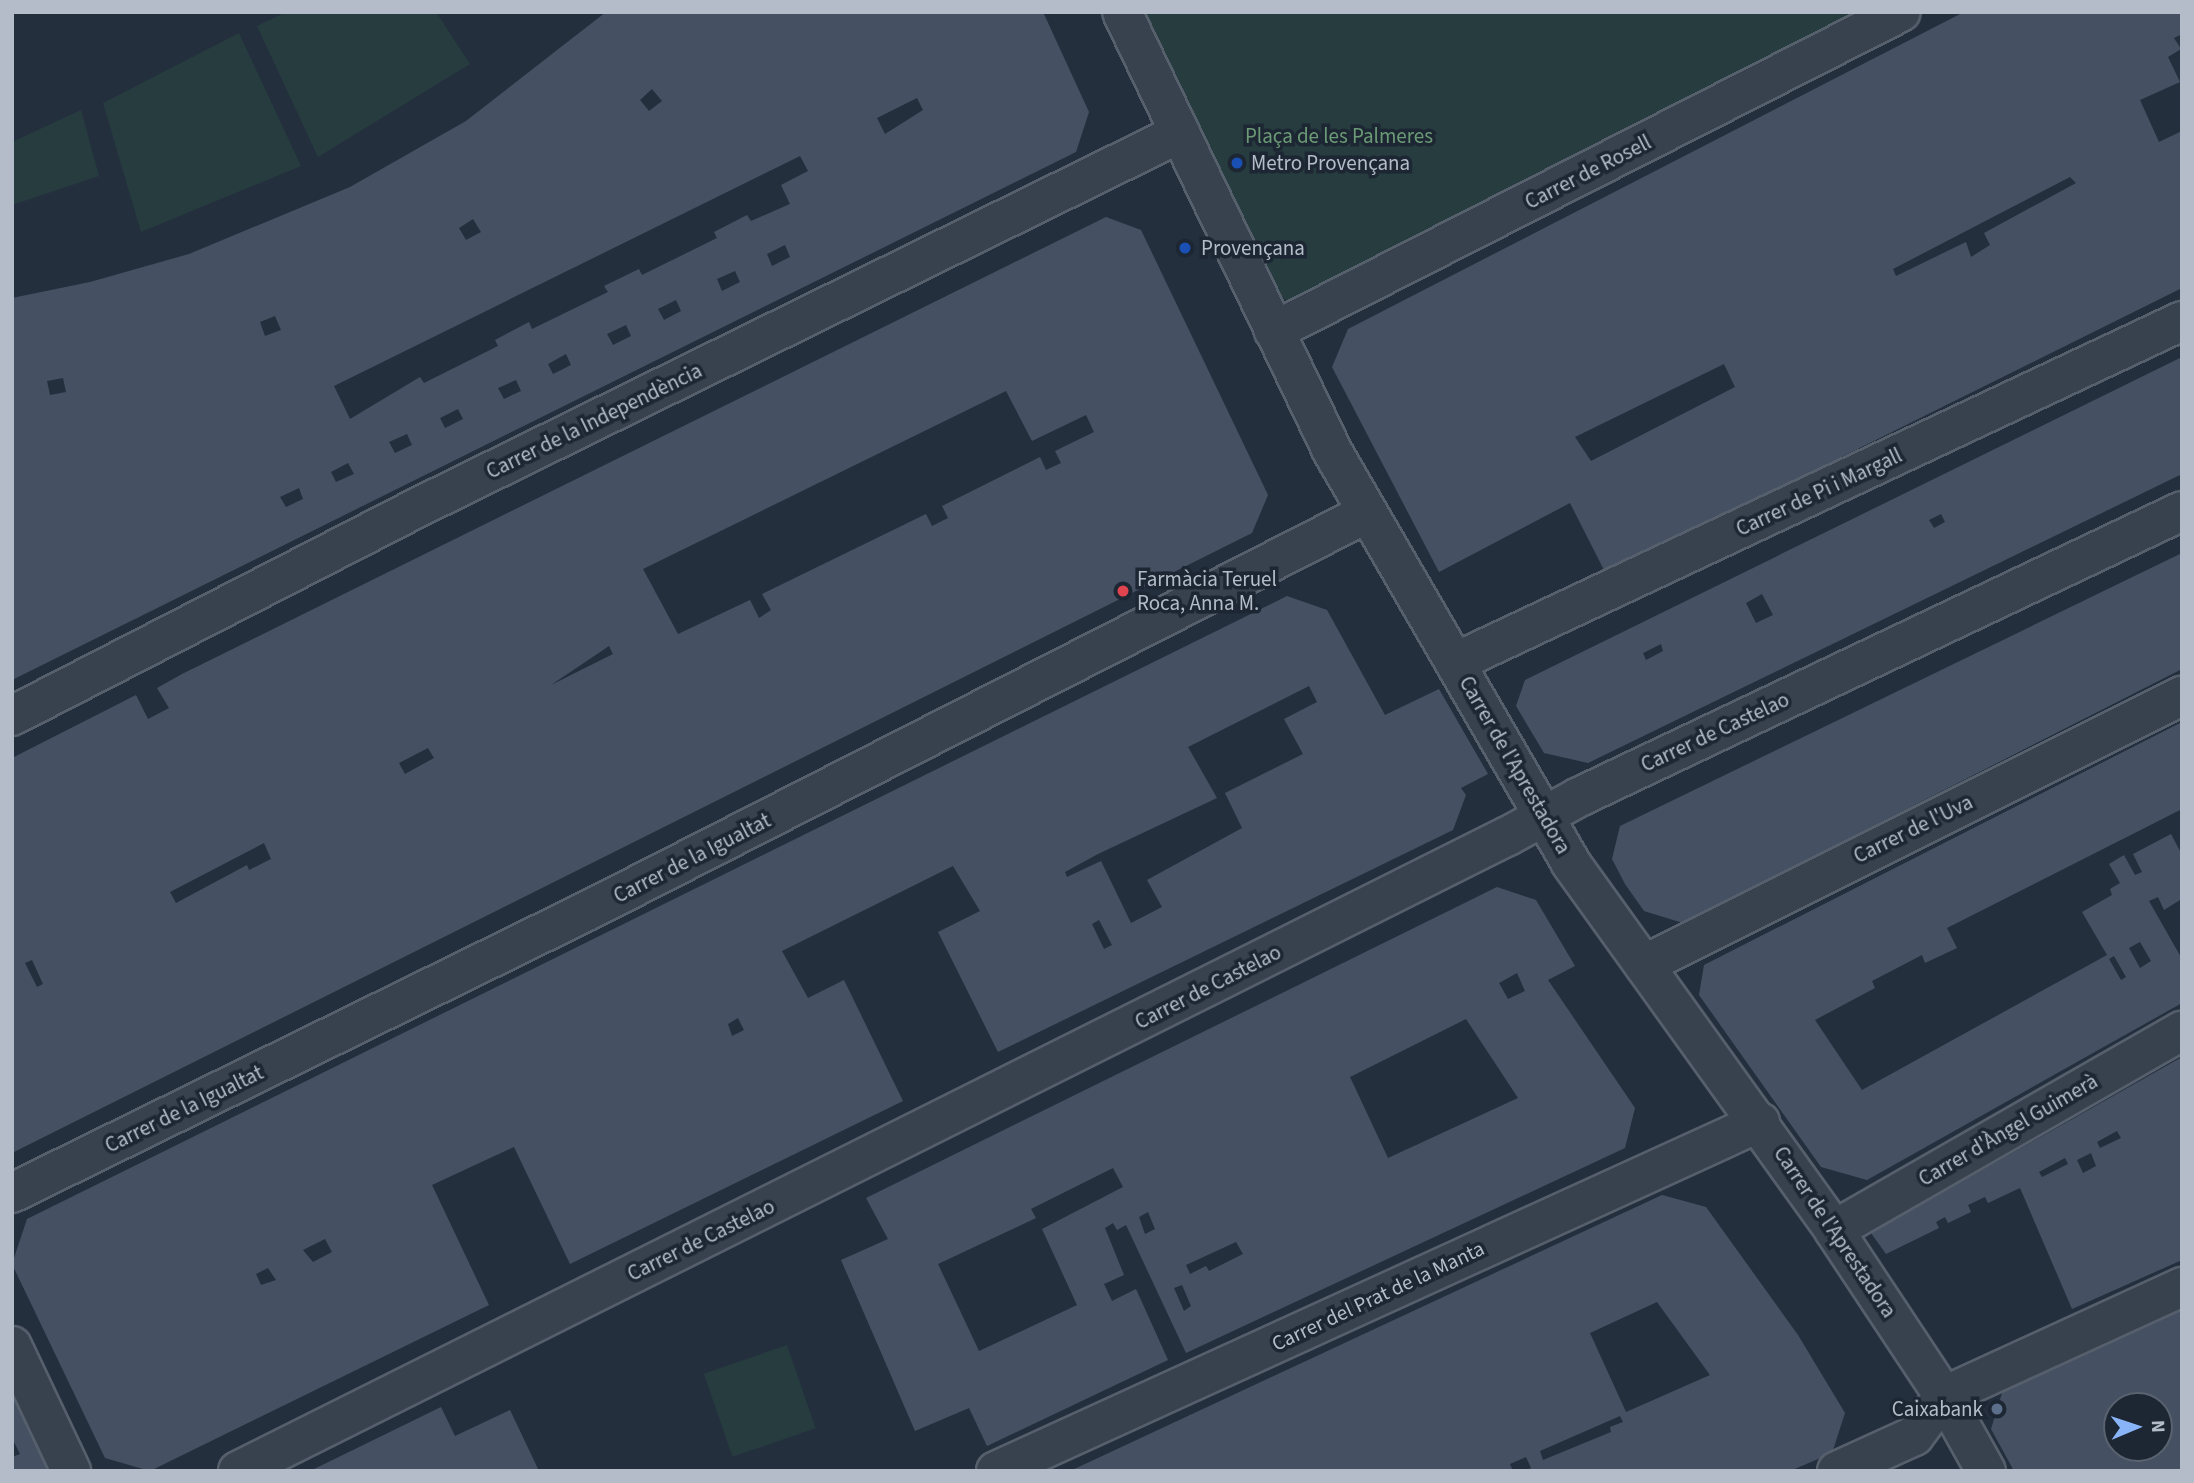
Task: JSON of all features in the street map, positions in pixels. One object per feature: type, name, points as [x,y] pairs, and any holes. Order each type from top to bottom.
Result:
[{"type":"street","name":"Carrer de l'Aprestadora","points":[[1122,12],[1274,331],[1367,513],[1570,862],[1760,1122],[1834,1230],[1944,1396],[1986,1471]]},
{"type":"street","name":"Carrer de Rosell","points":[[1274,331],[1901,12]]},
{"type":"street","name":"Carrer de la Independència","points":[[12,716],[437,498],[1180,133]]},
{"type":"street","name":"Carrer de Pi i Margall","points":[[1456,662],[2182,321]]},
{"type":"street","name":"Carrer de Castelao","points":[[238,1471],[1545,816],[2182,511]]},
{"type":"street","name":"Carrer de la Igualtat","points":[[12,1193],[589,910],[1367,513]]},
{"type":"street","name":"Carrer de l'Uva","points":[[1644,965],[2182,696]]},
{"type":"street","name":"Carrer d'Àngel Guimerà","points":[[1834,1230],[2182,1031]]},
{"type":"street","name":"Carrer del Prat de la Manta","points":[[996,1471],[1760,1122]]},
{"type":"street","points":[[1837,1471],[1914,1436],[1944,1396],[2182,1287]]},
{"type":"street","points":[[12,1346],[71,1471]]},
{"type":"green space","points":[[286,12],[436,12],[470,64],[318,157],[257,26]]},
{"type":"green space","name":"Plaça de les Palmeres","points":[[1142,12],[1855,12],[1363,263],[1368,274],[1293,306],[1276,291]]},
{"type":"green space","points":[[239,33],[301,166],[141,232],[103,103]]},
{"type":"green space","points":[[81,110],[99,176],[12,205],[12,142]]},
{"type":"green space","points":[[787,1345],[816,1428],[732,1457],[704,1374]]},
{"type":"building","points":[[606,12],[1043,12],[1089,112],[1076,152],[12,680],[12,298],[90,282],[189,254],[350,187],[466,121]],"holes":[[[652,89],[662,101],[649,111],[640,100]],[[917,98],[923,110],[885,134],[877,118]],[[800,156],[808,171],[781,185],[790,204],[751,221],[747,215],[714,232],[717,238],[642,275],[639,269],[604,286],[608,292],[532,329],[529,322],[495,340],[498,346],[424,383],[420,377],[350,419],[334,386]],[[473,219],[481,232],[466,240],[459,228]],[[785,245],[790,257],[772,266],[767,254]],[[735,271],[740,282],[722,291],[717,279]],[[676,300],[681,311],[664,320],[658,309]],[[275,316],[281,330],[265,336],[260,322]],[[626,325],[631,336],[613,345],[607,334]],[[566,354],[571,365],[553,374],[548,364]],[[63,378],[66,392],[50,395],[47,381]],[[516,380],[521,391],[504,399],[498,388]],[[458,409],[463,419],[445,428],[440,418]],[[407,434],[412,445],[395,453],[389,442]],[[348,463],[354,474],[336,482],[331,472]],[[299,488],[303,499],[286,507],[280,497]]]},
{"type":"building","points":[[1964,12],[2182,12],[2182,34],[2174,38],[2181,49],[2168,57],[2180,82],[2140,100],[2159,142],[2182,131],[2182,288],[1606,574],[1570,503],[1439,572],[1332,367],[1348,329]],"holes":[[[2070,177],[2076,183],[1984,233],[1990,245],[1971,257],[1966,242],[1896,276],[1893,269]],[[1724,364],[1735,387],[1591,461],[1575,437]]]},
{"type":"building","points":[[1106,217],[1141,230],[1268,495],[1252,533],[12,1153],[12,758],[136,695],[148,719],[169,708],[157,688]],"holes":[[[1006,391],[1032,441],[1086,415],[1094,432],[1055,451],[1061,463],[1046,470],[1040,457],[942,506],[948,518],[932,526],[926,514],[762,594],[771,610],[759,618],[750,600],[678,634],[643,569]],[[609,646],[613,654],[551,685]],[[428,748],[434,758],[405,774],[399,763]],[[264,843],[271,859],[249,870],[247,865],[176,903],[170,892]],[[32,960],[43,984],[37,987],[25,963]]]},
{"type":"building","points":[[2182,357],[2182,474],[1588,763],[1544,753],[1516,706],[1525,680]],"holes":[[[1941,514],[1945,522],[1934,528],[1929,520]],[[1762,594],[1773,615],[1756,623],[1746,603]],[[1661,644],[1663,651],[1646,660],[1643,653]]]},
{"type":"building","points":[[2182,553],[2182,669],[1683,923],[1644,911],[1625,884],[1612,859],[1620,826]]},
{"type":"building","points":[[1287,596],[1327,610],[1385,715],[1439,689],[1488,774],[1461,788],[1466,795],[1453,830],[998,1052],[938,932],[980,911],[953,866],[782,951],[808,998],[844,980],[903,1101],[570,1264],[514,1147],[432,1185],[489,1305],[150,1471],[105,1458],[12,1264],[27,1219]],"holes":[[[1309,686],[1317,702],[1284,719],[1303,754],[1225,793],[1242,828],[1147,880],[1162,907],[1131,923],[1101,861],[1067,877],[1065,872],[1217,798],[1188,747]],[[1099,920],[1112,945],[1104,949],[1092,924]],[[738,1018],[744,1030],[732,1036],[728,1024]],[[325,1239],[332,1252],[313,1262],[303,1250]],[[268,1268],[276,1280],[261,1285],[256,1274]]]},
{"type":"building","points":[[2182,722],[2182,809],[1947,928],[1957,948],[1925,963],[1922,955],[1872,981],[1875,988],[1815,1020],[1862,1090],[2107,955],[2082,912],[2112,895],[2110,889],[2120,883],[2109,864],[2124,855],[2135,875],[2142,872],[2133,854],[2171,834],[2182,855],[2182,903],[2180,900],[2164,910],[2158,897],[2149,901],[2182,959],[2182,1003],[1867,1180],[1821,1167],[1699,995],[1704,965]],"holes":[[[2140,942],[2151,961],[2140,968],[2129,948]],[[2114,956],[2126,977],[2121,980],[2109,959]]]},
{"type":"building","points":[[1497,887],[1536,900],[1575,966],[1548,980],[1635,1108],[1625,1148],[1186,1353],[1126,1225],[1117,1230],[1113,1223],[1105,1228],[1124,1275],[1104,1284],[1112,1301],[1136,1289],[1168,1360],[987,1446],[969,1408],[915,1431],[841,1260],[888,1239],[866,1198]],"holes":[[[1517,973],[1525,991],[1508,999],[1499,983]],[[1466,1019],[1518,1098],[1388,1158],[1350,1077]],[[1113,1168],[1123,1187],[1042,1229],[1077,1305],[979,1351],[938,1264],[1036,1218],[1031,1209]],[[1148,1212],[1155,1229],[1145,1234],[1139,1217]],[[1236,1242],[1243,1254],[1209,1271],[1206,1266],[1190,1274],[1186,1265]],[[1182,1285],[1191,1306],[1184,1311],[1174,1288]]]},
{"type":"building","points":[[2182,1057],[2182,1260],[2072,1309],[2020,1188],[1988,1203],[1985,1197],[1968,1205],[1971,1212],[1948,1223],[1945,1217],[1936,1222],[1939,1228],[1886,1254],[1871,1233]],"holes":[[[2117,1131],[2121,1138],[2100,1148],[2097,1142]],[[2091,1153],[2096,1166],[2083,1173],[2077,1160]],[[2065,1158],[2068,1164],[2042,1177],[2039,1172]]]},
{"type":"building","points":[[1662,1195],[1706,1207],[1798,1335],[1845,1413],[1832,1453],[1790,1471],[1525,1471],[1531,1468],[1526,1457],[1510,1464],[1513,1471],[1070,1471]],"holes":[[[1657,1302],[1710,1375],[1626,1412],[1590,1333]],[[1620,1416],[1623,1422],[1610,1427],[1611,1432],[1543,1460],[1540,1451]]]},
{"type":"building","points":[[2182,1309],[2182,1471],[2014,1471],[1991,1429],[2003,1390]]},
{"type":"building","points":[[12,1395],[48,1471],[12,1471],[12,1457],[20,1454],[12,1438]]},
{"type":"building","points":[[441,1407],[455,1436],[510,1410],[539,1471],[310,1471]]},
{"type":"place","name":"Metro Provençana","points":[[1237,163]]},
{"type":"place","name":"Provençana","points":[[1185,248]]},
{"type":"place","name":"Farmàcia Teruel Roca, Anna M.","points":[[1123,591]]},
{"type":"place","name":"Caixabank","points":[[1997,1409]]}]
